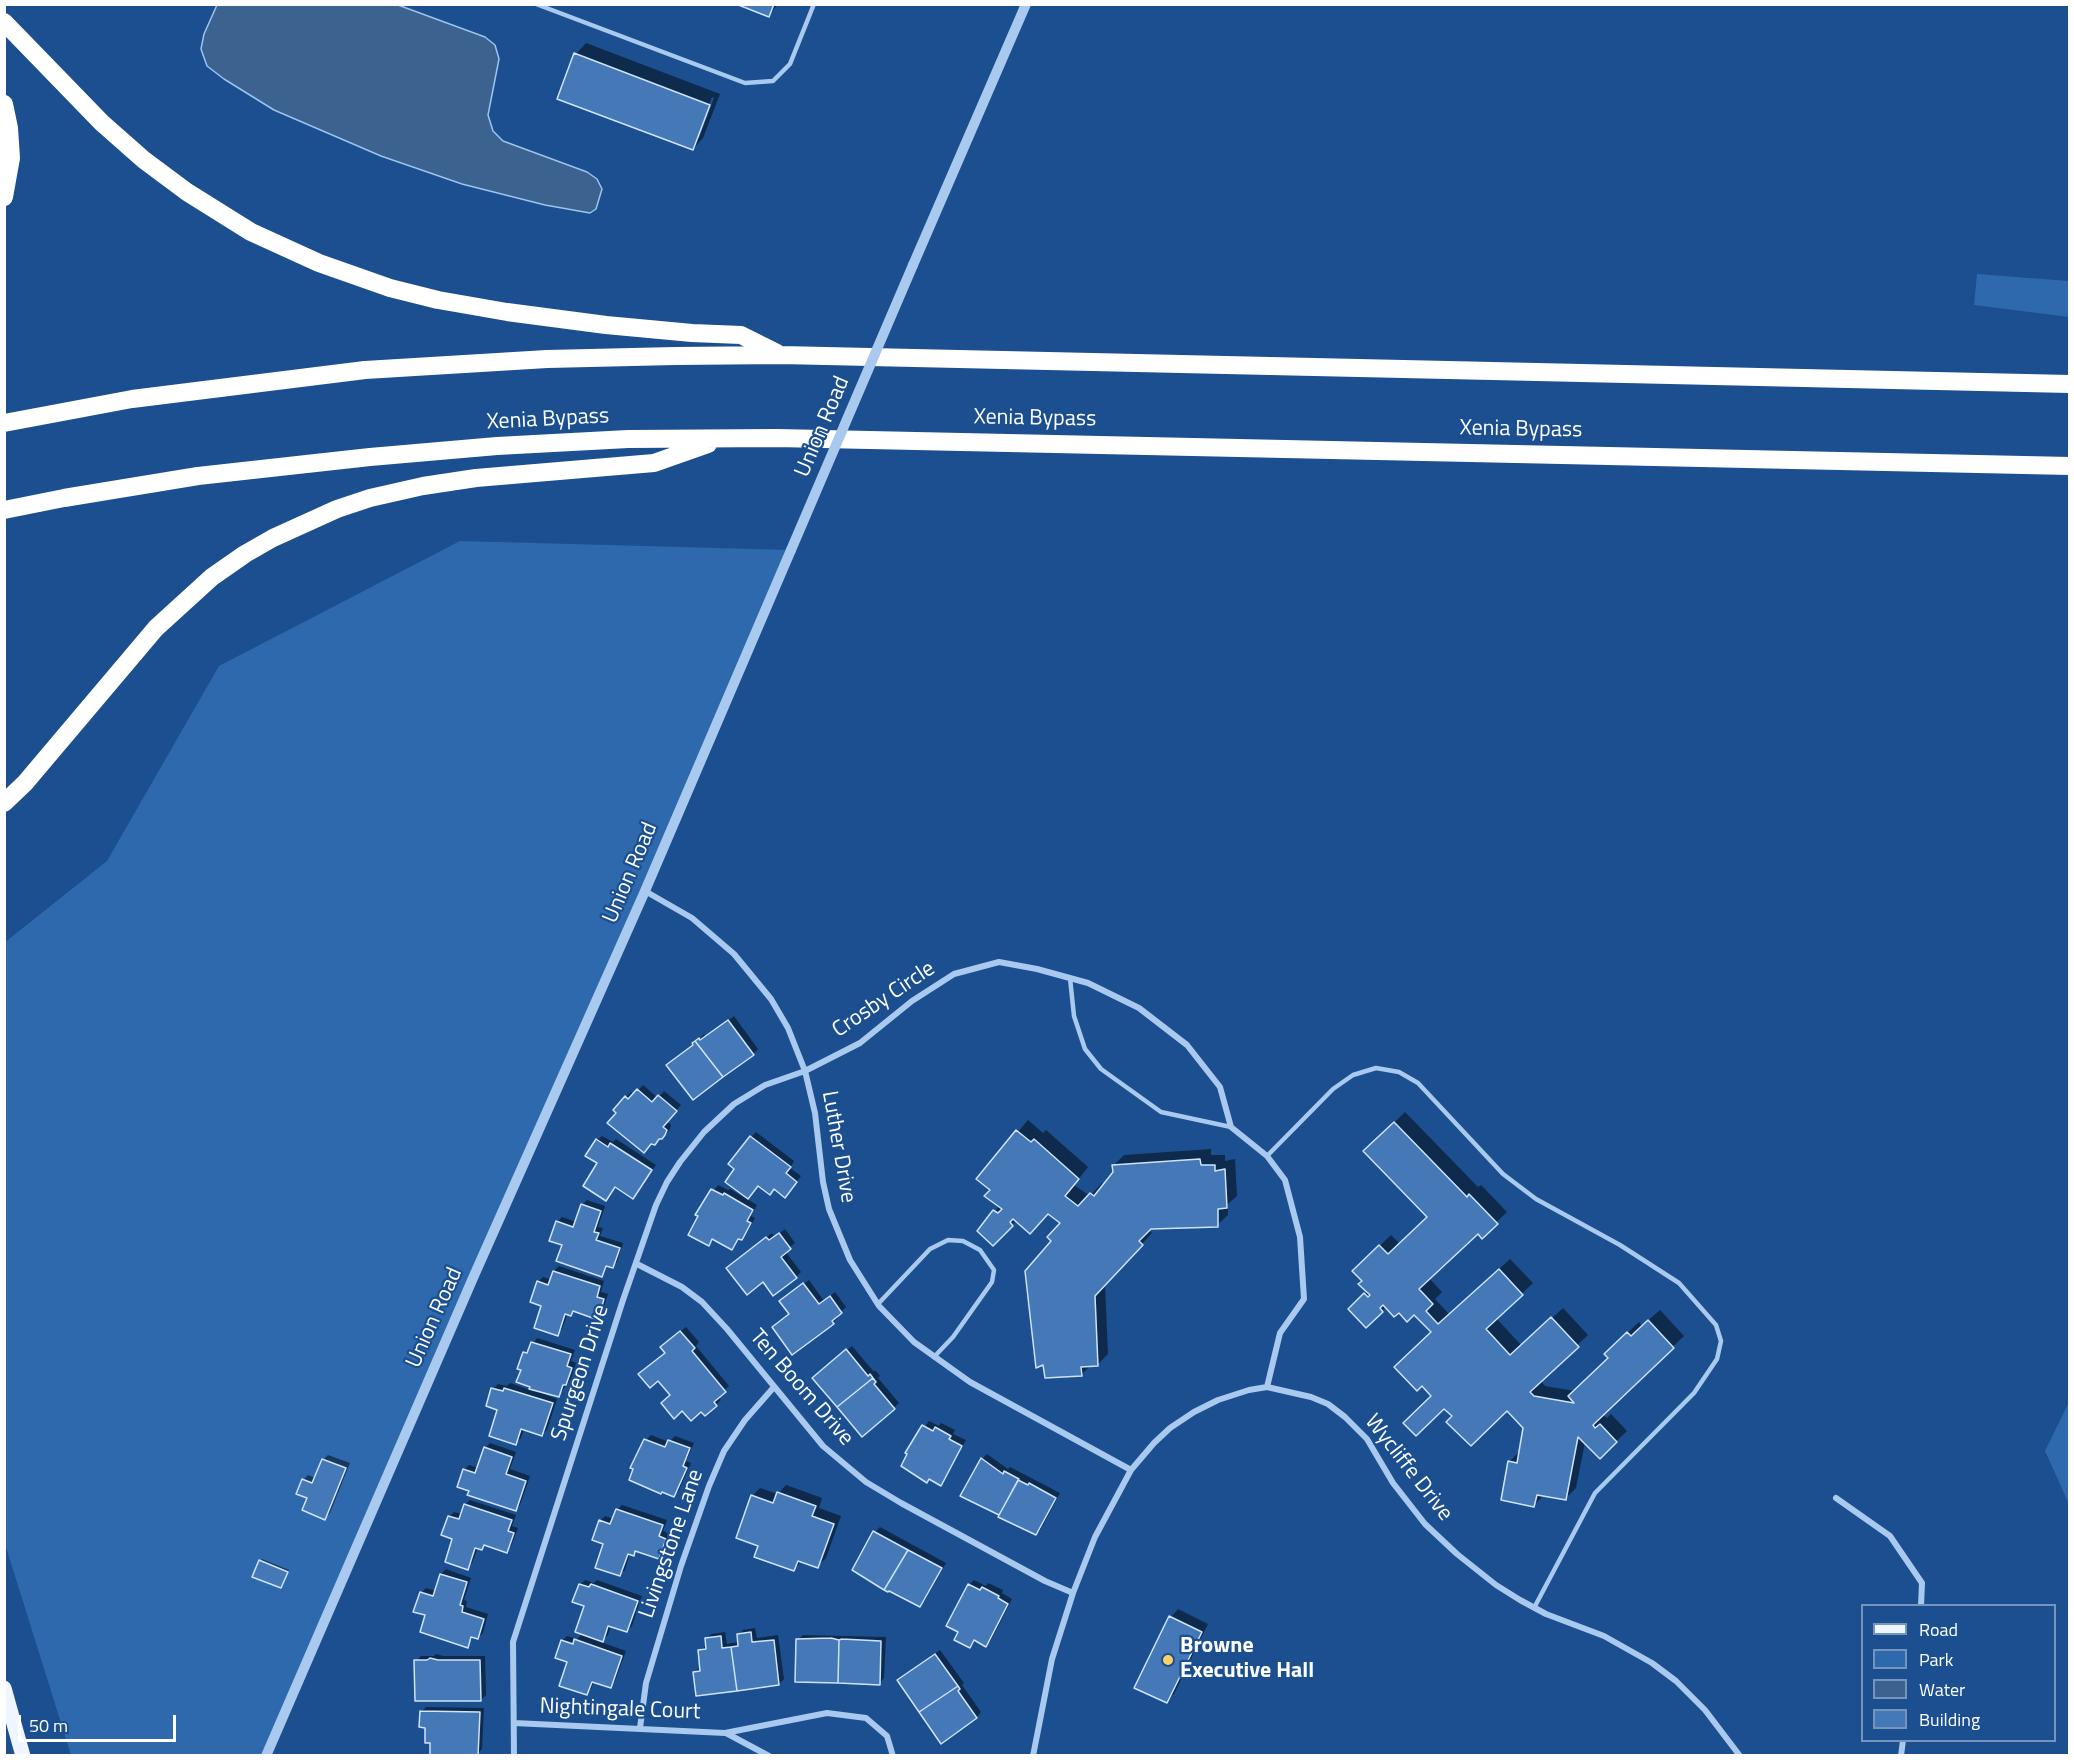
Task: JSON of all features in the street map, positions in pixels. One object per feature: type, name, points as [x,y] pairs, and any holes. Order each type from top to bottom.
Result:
[{"type":"highway","points":[[4,22],[102,123],[144,160],[187,192],[251,232],[319,263],[390,288],[484,308],[606,325],[692,333],[741,334],[781,356]]},
{"type":"highway","points":[[4,104],[9,128],[11,158],[4,197]]},
{"type":"highway","points":[[4,423],[132,399],[365,370],[547,359],[781,356],[2070,384]]},
{"type":"highway","points":[[4,803],[25,783],[156,628],[212,578],[245,554],[273,538],[337,509],[370,498],[423,486],[487,477],[654,463],[724,438]]},
{"type":"highway","name":"Xenia Bypass","points":[[4,510],[198,476],[370,457],[509,445],[628,439],[724,438],[1085,443],[2070,466]]},
{"type":"main road","points":[[4,1688],[23,1755]]},
{"type":"street","name":"Union Road","points":[[266,1755],[473,1278],[645,891],[1026,4]]},
{"type":"street","name":"Luther Drive","points":[[645,891],[692,918],[734,954],[771,999],[788,1028],[805,1071],[815,1113],[823,1182],[829,1209],[850,1260],[878,1304],[898,1328],[969,1382],[1131,1470]]},
{"type":"street","name":"Crosby Circle","points":[[805,1071],[860,1043],[912,1001],[954,974],[999,962],[1037,969],[1088,983],[1139,1008],[1187,1045],[1220,1086],[1231,1127]]},
{"type":"street","name":"Spurgeon Drive","points":[[514,1755],[513,1642],[656,1206],[667,1182],[680,1162],[704,1132],[734,1104],[765,1085],[805,1071]]},
{"type":"street","points":[[1231,1127],[1267,1156],[1285,1180],[1300,1237],[1304,1299],[1280,1333],[1267,1387]]},
{"type":"street","name":"Ten Boom Drive","points":[[637,1264],[682,1287],[702,1302],[823,1446],[866,1482],[922,1515],[1073,1593]]},
{"type":"street","name":"Livingstone Lane","points":[[640,1728],[646,1683],[681,1566],[709,1486],[724,1451],[745,1420],[774,1387]]},
{"type":"street","name":"Wycliffe Drive","points":[[1034,1755],[1052,1659],[1073,1593],[1095,1537],[1131,1470],[1170,1428],[1194,1412],[1218,1400],[1267,1387],[1311,1397],[1328,1404],[1345,1417],[1367,1438],[1393,1483],[1425,1524],[1465,1561],[1496,1585],[1534,1608],[1604,1636],[1653,1663],[1676,1681],[1705,1710],[1740,1755]]},
{"type":"street","points":[[1836,1498],[1890,1536],[1922,1583],[1921,1604]]},
{"type":"street","name":"Nightingale Court","points":[[514,1723],[725,1732],[827,1713],[866,1718],[886,1736],[893,1755]]},
{"type":"street","name":"Nightingale Court","points":[[725,1732],[769,1755]]},
{"type":"lane","points":[[536,4],[745,83],[773,81],[790,64],[814,4]]},
{"type":"lane","points":[[1070,978],[1074,1016],[1085,1049],[1101,1069],[1161,1112],[1231,1127]]},
{"type":"lane","points":[[1267,1156],[1334,1089],[1353,1075],[1376,1068],[1399,1072],[1418,1083],[1503,1174],[1536,1199],[1620,1245],[1679,1283],[1716,1325],[1721,1341],[1717,1359],[1694,1393],[1594,1493],[1534,1608]]},
{"type":"lane","points":[[878,1304],[930,1249],[948,1240],[963,1241],[980,1250],[994,1270],[992,1282],[953,1337],[934,1357]]},
{"type":"green space","points":[[1977,274],[2069,281],[2069,317],[1974,305]]},
{"type":"green space","points":[[460,541],[791,550],[266,1755],[71,1755],[5,1544],[4,943],[107,861],[219,666]]},
{"type":"green space","points":[[2069,1402],[2069,1504],[2045,1451]]},
{"type":"water","points":[[217,5],[398,5],[485,37],[495,45],[499,59],[488,115],[493,131],[503,141],[587,172],[597,179],[602,189],[596,209],[590,213],[545,205],[462,184],[381,156],[274,110],[207,66],[201,49],[204,34]]},
{"type":"building","points":[[736,4],[774,4],[769,17]]},
{"type":"building","points":[[574,53],[710,105],[693,150],[557,99]]},
{"type":"building","points":[[728,1020],[754,1055],[723,1077],[695,1041],[699,1038],[700,1040]]},
{"type":"building","points":[[695,1041],[723,1077],[693,1100],[666,1065],[693,1045]]},
{"type":"building","points":[[637,1089],[652,1102],[658,1095],[677,1111],[663,1127],[667,1130],[662,1139],[659,1139],[655,1145],[651,1144],[644,1153],[607,1123],[616,1113],[613,1110],[625,1096],[628,1099]]},
{"type":"building","points":[[1394,1122],[1467,1197],[1469,1194],[1498,1224],[1482,1239],[1478,1234],[1419,1289],[1433,1304],[1426,1311],[1438,1324],[1499,1269],[1523,1295],[1486,1329],[1510,1355],[1551,1317],[1579,1347],[1530,1392],[1534,1396],[1574,1403],[1568,1396],[1608,1358],[1604,1354],[1627,1332],[1631,1336],[1648,1320],[1674,1348],[1593,1425],[1595,1428],[1600,1424],[1617,1442],[1600,1459],[1578,1437],[1566,1500],[1537,1495],[1534,1507],[1501,1500],[1508,1461],[1517,1463],[1523,1428],[1507,1411],[1471,1446],[1446,1422],[1452,1416],[1444,1409],[1416,1436],[1403,1423],[1431,1396],[1422,1386],[1417,1391],[1394,1367],[1431,1332],[1414,1315],[1407,1322],[1399,1313],[1394,1317],[1383,1305],[1380,1308],[1383,1312],[1366,1328],[1348,1309],[1364,1293],[1368,1297],[1370,1295],[1358,1284],[1362,1281],[1352,1271],[1379,1245],[1388,1254],[1427,1217],[1363,1151]]},
{"type":"building","points":[[1016,1130],[1031,1142],[1034,1139],[1079,1179],[1065,1196],[1078,1206],[1090,1193],[1094,1196],[1113,1172],[1112,1165],[1200,1159],[1201,1165],[1215,1165],[1215,1171],[1225,1169],[1227,1208],[1218,1209],[1218,1227],[1151,1229],[1139,1241],[1143,1245],[1095,1296],[1098,1366],[1081,1367],[1082,1376],[1045,1378],[1043,1365],[1036,1368],[1025,1271],[1051,1241],[1047,1237],[1060,1223],[1048,1214],[1030,1234],[1013,1219],[1010,1222],[1013,1226],[993,1246],[977,1231],[993,1210],[998,1213],[1002,1209],[984,1196],[990,1190],[976,1179]]},
{"type":"building","points":[[750,1136],[791,1167],[786,1173],[797,1182],[785,1198],[774,1189],[770,1195],[758,1186],[748,1199],[725,1182],[734,1169],[728,1164]]},
{"type":"building","points":[[596,1139],[608,1147],[610,1143],[652,1170],[633,1199],[615,1187],[606,1201],[583,1186],[597,1163],[585,1156]]},
{"type":"building","points":[[711,1189],[723,1195],[724,1193],[753,1210],[747,1221],[751,1223],[742,1240],[738,1239],[732,1250],[712,1239],[709,1246],[688,1235],[698,1216],[695,1215]]},
{"type":"building","points":[[581,1204],[601,1211],[594,1232],[599,1233],[596,1240],[620,1248],[613,1268],[606,1266],[602,1277],[556,1261],[562,1245],[549,1241],[556,1221],[573,1227]]},
{"type":"building","points":[[779,1233],[791,1249],[781,1257],[797,1278],[773,1296],[763,1282],[747,1295],[726,1268],[766,1237],[769,1240]]},
{"type":"building","points":[[553,1271],[600,1286],[597,1297],[604,1299],[598,1320],[573,1311],[571,1316],[565,1314],[558,1336],[534,1328],[541,1306],[530,1302],[537,1281],[548,1285]]},
{"type":"building","points":[[803,1283],[819,1304],[830,1296],[842,1313],[832,1321],[834,1324],[792,1355],[772,1327],[789,1314],[779,1301]]},
{"type":"building","points":[[680,1331],[695,1348],[692,1351],[726,1392],[714,1402],[717,1406],[705,1416],[701,1412],[691,1421],[682,1411],[674,1419],[661,1403],[670,1395],[658,1381],[650,1388],[638,1374],[665,1353],[660,1347]]},
{"type":"building","points":[[531,1342],[571,1354],[567,1366],[572,1368],[559,1397],[529,1389],[530,1387],[516,1382],[521,1370],[517,1369],[523,1352],[527,1353]]},
{"type":"building","points":[[846,1349],[868,1376],[870,1374],[873,1378],[837,1407],[812,1378]]},
{"type":"building","points":[[873,1378],[876,1382],[874,1384],[895,1409],[862,1437],[837,1407]]},
{"type":"building","points":[[491,1388],[503,1391],[504,1388],[553,1403],[542,1436],[521,1429],[516,1445],[489,1436],[497,1410],[486,1406]]},
{"type":"building","points":[[922,1425],[933,1431],[935,1427],[951,1436],[949,1439],[962,1446],[941,1486],[929,1479],[927,1483],[901,1466],[907,1454],[905,1453]]},
{"type":"building","points":[[644,1439],[665,1447],[668,1440],[690,1448],[683,1466],[687,1468],[674,1497],[629,1480],[633,1469],[630,1468]]},
{"type":"building","points":[[484,1447],[512,1457],[506,1474],[526,1481],[516,1511],[467,1495],[469,1491],[457,1487],[463,1469],[475,1473]]},
{"type":"building","points":[[981,1458],[1003,1474],[1004,1471],[1019,1479],[999,1515],[960,1496]]},
{"type":"building","points":[[322,1459],[346,1468],[325,1520],[302,1510],[307,1498],[296,1494],[302,1479],[312,1483]]},
{"type":"building","points":[[1018,1480],[1028,1485],[1029,1483],[1056,1498],[1036,1535],[998,1517]]},
{"type":"building","points":[[777,1492],[816,1506],[812,1516],[834,1524],[818,1568],[798,1561],[794,1571],[754,1557],[758,1546],[736,1538],[751,1495],[773,1503]]},
{"type":"building","points":[[464,1504],[512,1520],[508,1531],[514,1533],[507,1553],[484,1545],[482,1550],[475,1548],[468,1570],[445,1562],[452,1539],[441,1535],[448,1516],[459,1519]]},
{"type":"building","points":[[616,1509],[663,1525],[659,1536],[666,1539],[659,1559],[635,1551],[634,1556],[628,1554],[620,1576],[595,1568],[603,1544],[592,1540],[599,1520],[610,1524]]},
{"type":"building","points":[[873,1531],[908,1550],[884,1590],[852,1570]]},
{"type":"building","points":[[908,1550],[942,1568],[920,1607],[884,1590]]},
{"type":"building","points":[[259,1560],[288,1572],[281,1588],[252,1577]]},
{"type":"building","points":[[440,1574],[467,1582],[460,1605],[463,1606],[462,1612],[484,1619],[478,1639],[471,1637],[468,1648],[420,1632],[425,1615],[413,1612],[420,1592],[433,1596]]},
{"type":"building","points":[[579,1584],[589,1587],[591,1584],[638,1601],[627,1632],[608,1626],[603,1642],[575,1632],[584,1606],[572,1602]]},
{"type":"building","points":[[968,1584],[980,1590],[982,1587],[1008,1604],[986,1647],[974,1640],[970,1648],[954,1640],[958,1632],[946,1626]]},
{"type":"building","name":"Browne Executive Hall","points":[[1169,1616],[1202,1632],[1167,1703],[1134,1688]]},
{"type":"building","points":[[751,1632],[752,1642],[774,1640],[779,1685],[737,1691],[731,1647],[738,1646],[737,1634]]},
{"type":"building","points":[[721,1636],[722,1648],[731,1647],[737,1691],[696,1696],[693,1672],[700,1671],[698,1650],[706,1649],[705,1638]]},
{"type":"building","points":[[831,1638],[839,1640],[838,1683],[795,1682],[796,1639]]},
{"type":"building","points":[[574,1639],[622,1656],[611,1688],[592,1682],[587,1695],[559,1686],[567,1662],[555,1658],[561,1640],[573,1644]]},
{"type":"building","points":[[839,1640],[881,1641],[880,1685],[838,1683]]},
{"type":"building","points":[[935,1654],[958,1686],[919,1712],[897,1680]]},
{"type":"building","points":[[430,1658],[480,1660],[481,1701],[415,1701],[414,1660]]},
{"type":"building","points":[[958,1686],[960,1689],[958,1691],[977,1718],[941,1744],[919,1712]]},
{"type":"building","points":[[420,1711],[480,1712],[478,1756],[430,1755],[430,1743],[425,1743],[425,1728],[419,1727]]},
{"type":"place","name":"Browne Executive Hall","points":[[1168,1660]]}]
